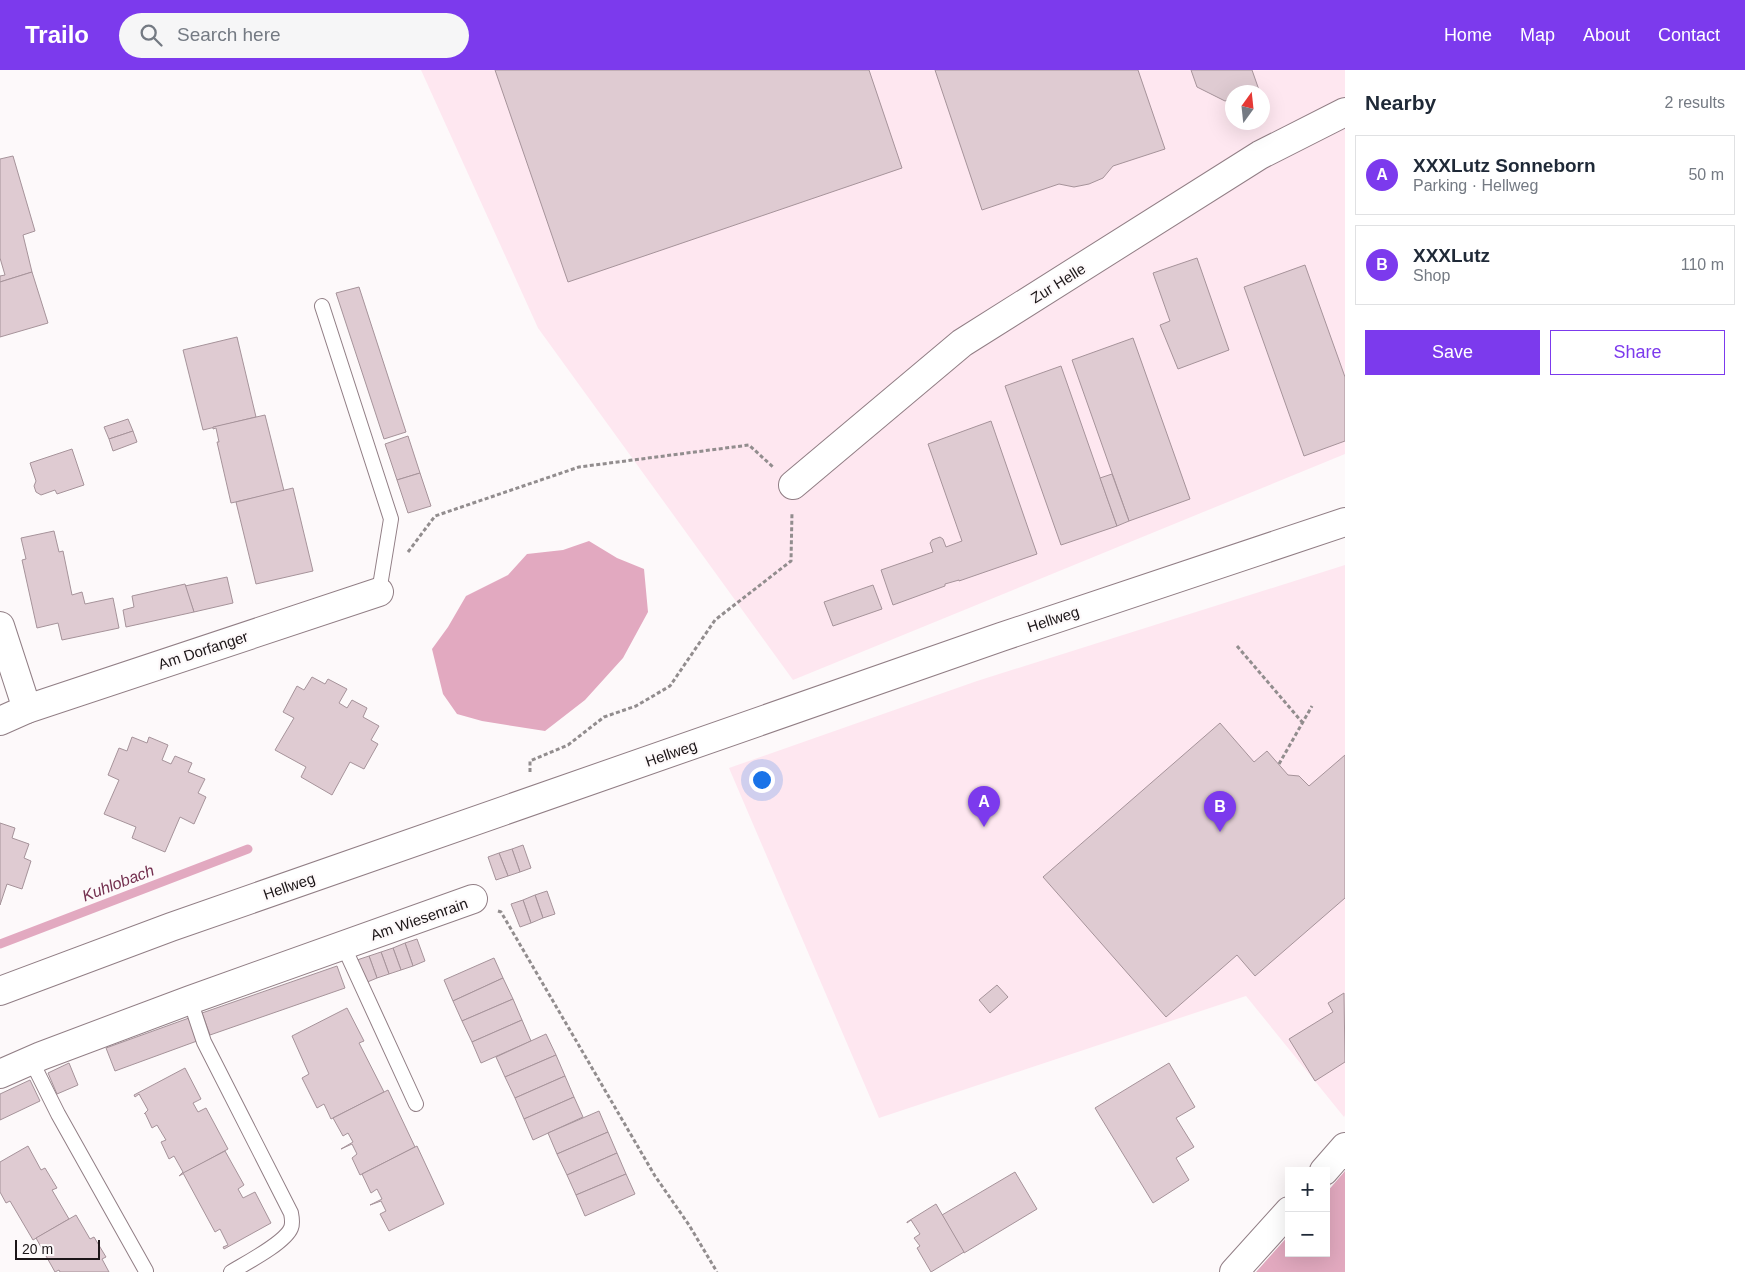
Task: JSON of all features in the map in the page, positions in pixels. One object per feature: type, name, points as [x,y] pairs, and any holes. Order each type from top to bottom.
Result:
[{"type":"street","name":"Zur Helle","points":[[793,485],[962,343],[1260,155],[1345,112]]},
{"type":"street","name":"Hellweg","points":[[0,991],[180,924],[1001,636],[1345,522]]},
{"type":"street","name":"Am Dorfanger","points":[[0,721],[27,709],[379,592]]},
{"type":"street","points":[[0,626],[27,709]]},
{"type":"street","name":"Am Wiesenrain","points":[[0,1074],[190,1000],[473,899]]},
{"type":"street","points":[[1328,1167],[1345,1147]]},
{"type":"street","points":[[1234,1272],[1288,1212]]},
{"type":"lane","points":[[322,306],[391,519],[379,592]]},
{"type":"lane","points":[[343,945],[416,1104]]},
{"type":"lane","points":[[190,1000],[204,1042],[292,1213],[293,1219],[292,1227],[282,1240],[231,1272]]},
{"type":"lane","points":[[32,1060],[58,1114],[146,1271]]},
{"type":"path","points":[[407,554],[435,516],[579,467],[749,445],[793,485],[791,561],[714,620],[670,686],[636,706],[604,717],[568,745],[530,761],[530,802]]},
{"type":"path","points":[[1237,646],[1302,722]]},
{"type":"path","points":[[1279,764],[1312,706]]},
{"type":"path","name":"Am Wiesenrain","points":[[473,899],[501,912],[655,1176],[689,1226],[716,1272]]},
{"type":"shaded area","points":[[421,70],[1345,70],[1345,454],[793,680],[538,328]]},
{"type":"shaded area","points":[[589,541],[617,558],[644,569],[648,612],[623,658],[585,700],[545,731],[482,721],[457,714],[443,694],[432,649],[448,627],[466,596],[508,575],[527,554],[563,550]]},
{"type":"shaded area","points":[[1345,565],[1344,1117],[1246,996],[879,1118],[729,768],[977,681]]},
{"type":"shaded area","points":[[1345,1171],[1345,1272],[1256,1272],[1285,1239],[1285,1257],[1330,1257],[1330,1188]]},
{"type":"building","points":[[495,70],[869,70],[902,168],[568,282]]},
{"type":"building","points":[[935,70],[1138,70],[1165,149],[1113,166],[1103,178],[1089,184],[1074,187],[1059,184],[982,210]]},
{"type":"building","points":[[1191,70],[1252,70],[1257,85],[1225,85],[1225,101],[1197,87]]},
{"type":"building","points":[[13,156],[35,231],[23,235],[32,272],[0,282],[0,276],[5,275],[0,258],[0,159]]},
{"type":"building","points":[[1197,258],[1229,350],[1178,369],[1160,325],[1170,321],[1153,273]]},
{"type":"building","points":[[1305,265],[1345,377],[1345,441],[1304,456],[1244,287]]},
{"type":"building","points":[[32,272],[48,323],[0,337],[0,282]]},
{"type":"building","points":[[359,287],[406,432],[384,439],[336,293]]},
{"type":"building","points":[[237,337],[256,417],[203,430],[183,350]]},
{"type":"building","points":[[1133,338],[1190,499],[1129,521],[1072,360]]},
{"type":"building","points":[[1061,366],[1117,526],[1061,545],[1005,386]]},
{"type":"building","points":[[265,415],[284,491],[231,503],[217,442],[219,442],[216,428],[213,429],[213,427]]},
{"type":"building","points":[[128,419],[133,431],[109,439],[104,427]]},
{"type":"building","points":[[991,421],[1037,554],[945,584],[945,586],[893,605],[881,570],[933,552],[930,543],[932,540],[940,537],[943,539],[946,547],[962,541],[928,444]]},
{"type":"building","points":[[133,431],[137,442],[113,451],[109,439]]},
{"type":"building","points":[[408,436],[420,473],[397,480],[385,444]]},
{"type":"building","points":[[72,449],[84,485],[57,494],[55,490],[41,495],[36,492],[34,486],[36,481],[30,463]]},
{"type":"building","points":[[420,473],[431,506],[408,513],[397,480]]},
{"type":"building","points":[[1112,474],[1129,521],[1117,526],[1100,478]]},
{"type":"building","points":[[293,488],[313,571],[256,584],[236,502]]},
{"type":"building","points":[[54,531],[59,552],[63,551],[72,595],[82,592],[85,604],[113,598],[119,628],[62,640],[58,623],[37,628],[22,560],[26,559],[21,538]]},
{"type":"building","points":[[227,577],[233,603],[194,612],[185,586]]},
{"type":"building","points":[[185,584],[194,612],[126,627],[123,610],[134,607],[132,596]]},
{"type":"building","points":[[873,585],[882,609],[833,626],[824,602]]},
{"type":"building","points":[[312,677],[325,684],[328,679],[347,689],[339,703],[347,708],[352,700],[367,708],[363,717],[379,726],[371,740],[378,744],[364,769],[350,762],[332,795],[301,777],[306,767],[275,750],[294,718],[283,712],[297,686],[304,690]]},
{"type":"building","points":[[1220,723],[1254,762],[1267,751],[1288,775],[1299,776],[1309,786],[1345,755],[1345,898],[1255,976],[1237,955],[1166,1017],[1043,877]]},
{"type":"building","points":[[132,737],[147,743],[149,737],[168,745],[162,760],[171,764],[175,756],[192,763],[188,772],[205,779],[198,793],[206,797],[194,824],[180,817],[165,852],[132,838],[136,827],[104,814],[119,780],[108,775],[119,748],[127,751]]},
{"type":"building","points":[[0,823],[15,828],[12,838],[29,844],[24,858],[31,861],[22,889],[7,884],[0,905]]},
{"type":"building","points":[[523,845],[531,868],[520,872],[512,849]]},
{"type":"building","points":[[512,849],[520,872],[508,876],[499,853]]},
{"type":"building","points":[[499,853],[508,876],[496,880],[488,857]]},
{"type":"building","points":[[547,891],[555,914],[543,918],[535,895]]},
{"type":"building","points":[[535,895],[543,918],[531,923],[523,900]]},
{"type":"building","points":[[523,900],[531,923],[520,927],[511,904]]},
{"type":"building","points":[[417,939],[425,961],[413,966],[405,943]]},
{"type":"building","points":[[405,943],[413,966],[401,970],[393,948]]},
{"type":"building","points":[[393,948],[401,970],[389,974],[381,952]]},
{"type":"building","points":[[381,952],[389,974],[377,978],[369,956]]},
{"type":"building","points":[[369,956],[377,978],[365,983],[357,960]]},
{"type":"building","points":[[494,958],[503,978],[453,1001],[444,980]]},
{"type":"building","points":[[337,966],[345,988],[210,1035],[202,1013]]},
{"type":"building","points":[[503,978],[513,999],[462,1021],[453,1001]]},
{"type":"building","points":[[997,985],[1008,997],[990,1013],[979,1000]]},
{"type":"building","points":[[1344,993],[1345,1062],[1315,1081],[1289,1039],[1333,1012],[1328,1003]]},
{"type":"building","points":[[513,999],[522,1020],[472,1042],[462,1021]]},
{"type":"building","points":[[347,1008],[364,1041],[359,1043],[384,1092],[331,1119],[324,1104],[317,1108],[302,1078],[309,1074],[292,1036]]},
{"type":"building","points":[[189,1018],[197,1041],[115,1071],[106,1048]]},
{"type":"building","points":[[522,1020],[531,1041],[481,1063],[472,1042]]},
{"type":"building","points":[[546,1034],[556,1055],[505,1077],[496,1057]]},
{"type":"building","points":[[556,1055],[565,1076],[515,1098],[505,1077]]},
{"type":"building","points":[[69,1063],[78,1085],[57,1094],[48,1073]]},
{"type":"building","points":[[1169,1063],[1195,1107],[1176,1118],[1194,1147],[1176,1158],[1189,1180],[1153,1203],[1095,1108]]},
{"type":"building","points":[[185,1068],[201,1099],[193,1103],[198,1112],[206,1108],[228,1149],[179,1176],[183,1172],[174,1156],[169,1159],[161,1142],[166,1140],[157,1125],[152,1128],[145,1113],[148,1110],[139,1094],[135,1097],[134,1095]]},
{"type":"building","points":[[565,1076],[574,1097],[524,1119],[515,1098]]},
{"type":"building","points":[[30,1080],[40,1101],[0,1120],[0,1094]]},
{"type":"building","points":[[388,1090],[415,1147],[360,1175],[352,1158],[357,1154],[352,1144],[341,1149],[353,1142],[348,1133],[343,1136],[333,1118]]},
{"type":"building","points":[[574,1097],[583,1117],[533,1140],[524,1119]]},
{"type":"building","points":[[599,1111],[608,1132],[557,1154],[548,1133]]},
{"type":"building","points":[[608,1132],[617,1153],[567,1175],[557,1154]]},
{"type":"building","points":[[28,1146],[41,1170],[45,1168],[57,1188],[52,1190],[69,1219],[33,1240],[10,1201],[6,1203],[0,1192],[0,1162]]},
{"type":"building","points":[[417,1146],[444,1204],[389,1231],[380,1214],[386,1211],[381,1201],[370,1205],[382,1199],[377,1189],[371,1193],[362,1174]]},
{"type":"building","points":[[225,1151],[244,1185],[238,1189],[243,1198],[255,1192],[271,1223],[224,1249],[223,1247],[228,1245],[220,1229],[215,1232],[183,1173]]},
{"type":"building","points":[[617,1153],[626,1174],[576,1195],[567,1175]]},
{"type":"building","points":[[1015,1172],[1037,1209],[964,1253],[942,1215]]},
{"type":"building","points":[[626,1174],[635,1194],[585,1216],[576,1195]]},
{"type":"building","points":[[936,1204],[964,1252],[931,1272],[917,1248],[920,1246],[914,1238],[920,1234],[911,1220],[907,1222]]},
{"type":"building","points":[[76,1215],[90,1239],[94,1237],[106,1257],[102,1259],[109,1272],[60,1272],[59,1270],[55,1272],[36,1238]]},
{"type":"waterway","name":"Kuhlobach","points":[[0,944],[248,849]]},
{"type":"place","name":"XXXLutz Sonneborn","points":[[984,827]]},
{"type":"place","name":"XXXLutz","points":[[1220,832]]}]
